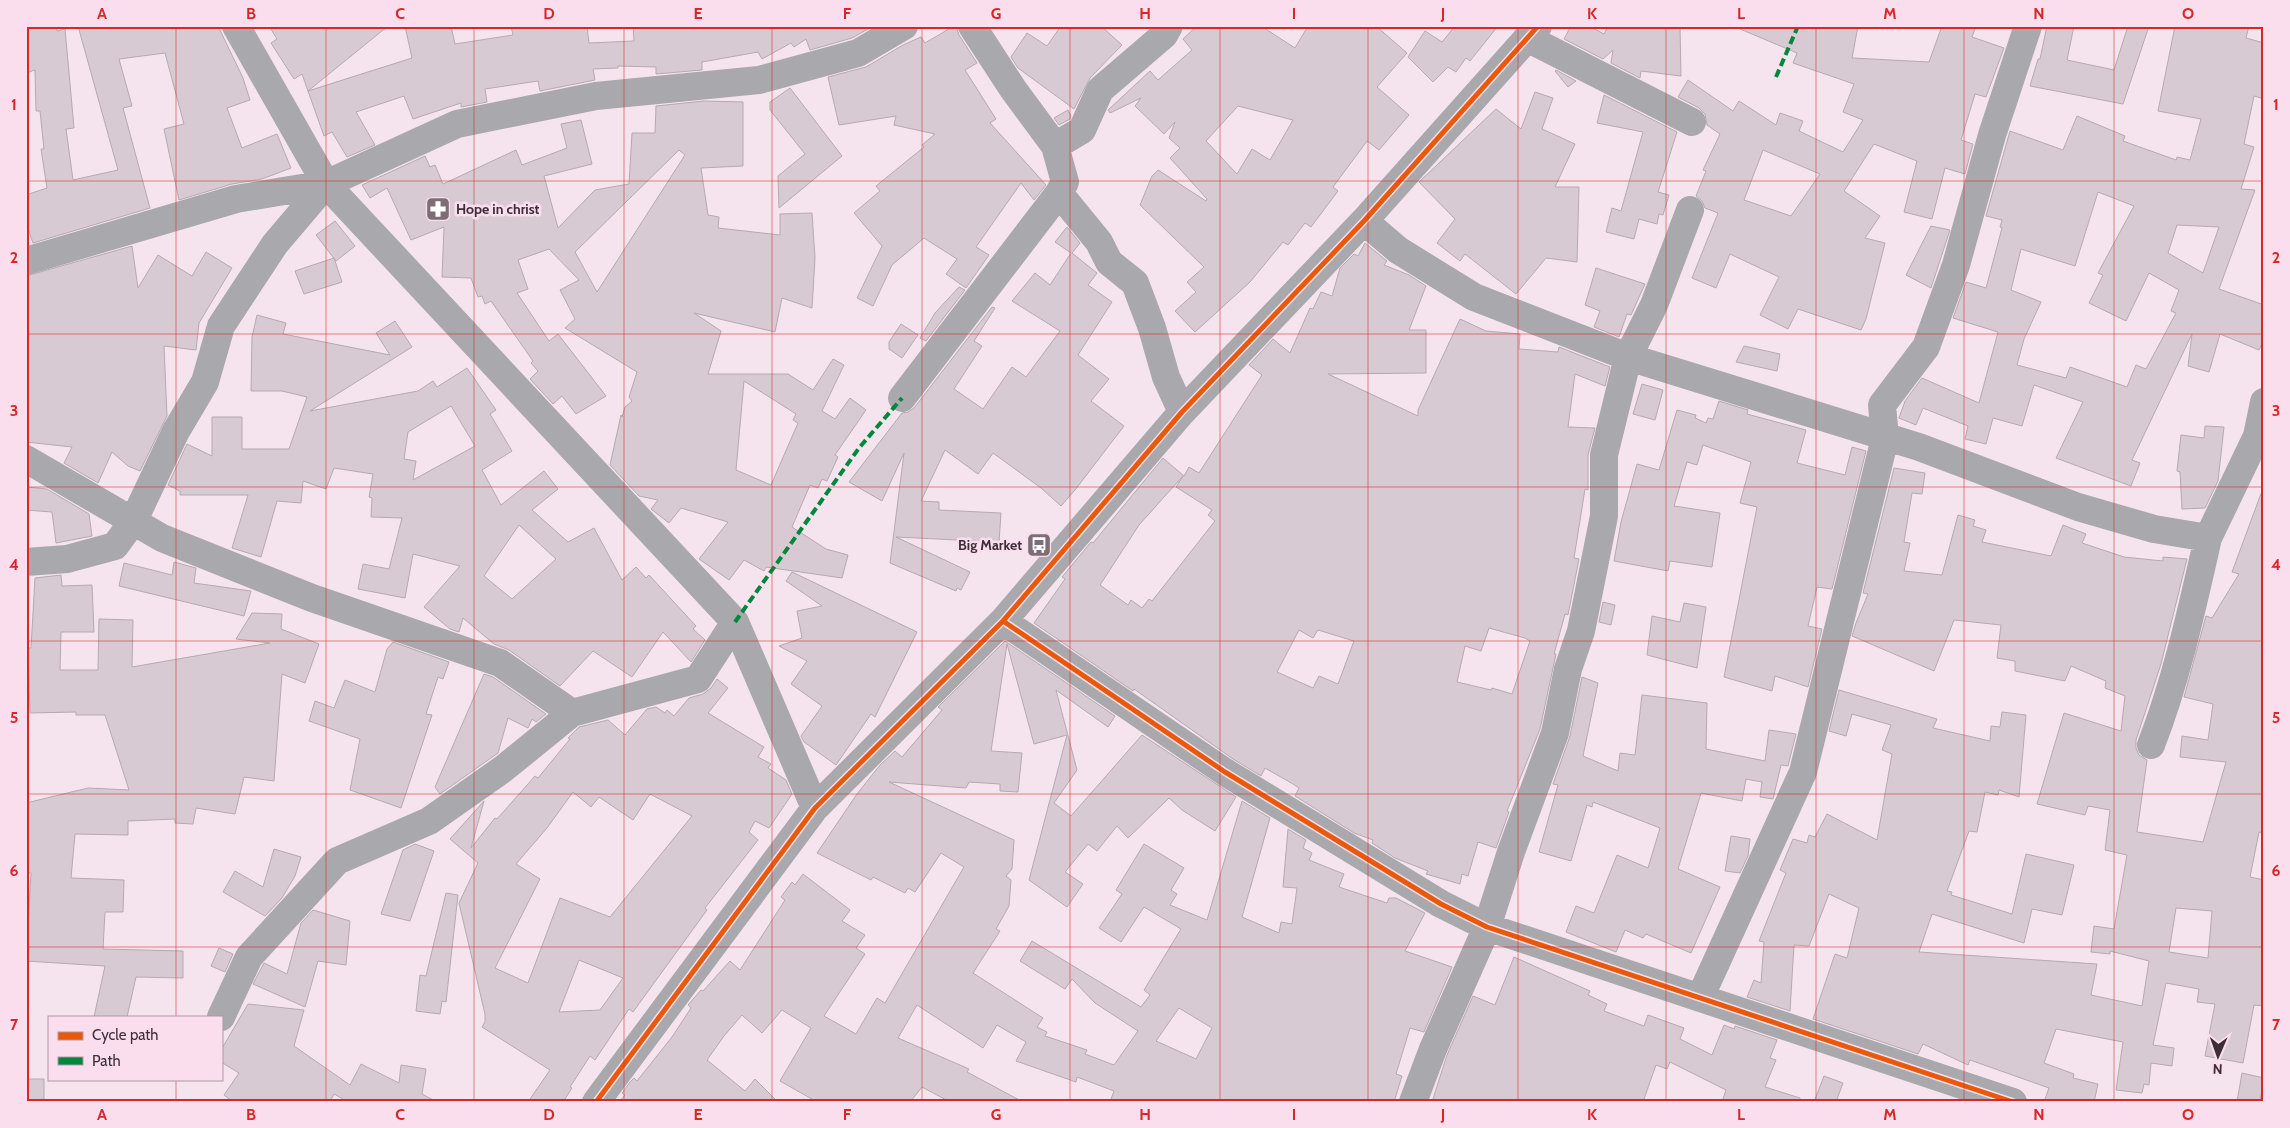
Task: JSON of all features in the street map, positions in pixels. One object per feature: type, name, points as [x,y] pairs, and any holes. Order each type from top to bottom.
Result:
[{"type":"street","points":[[236,26],[326,184],[735,622],[815,808]]},
{"type":"street","points":[[26,261],[236,199],[326,184],[457,124],[596,96],[759,80],[858,53],[904,26]]},
{"type":"street","points":[[902,398],[1060,193],[1065,182],[1055,146],[1012,89],[972,26]]},
{"type":"street","points":[[1055,146],[1082,130],[1100,90],[1164,35],[1169,26]]},
{"type":"street","points":[[1700,998],[1803,772],[1885,438],[1882,405],[1926,347],[1956,265],[1992,134],[2028,26]]},
{"type":"street","points":[[596,1102],[815,808],[1003,621],[1182,412],[1364,221],[1532,32],[1692,122]]},
{"type":"street","points":[[26,562],[67,559],[115,546],[134,520],[176,431],[205,382],[221,326],[275,244],[326,184]]},
{"type":"street","points":[[1060,193],[1100,242],[1110,262],[1135,283],[1152,328],[1166,377],[1182,412]]},
{"type":"street","points":[[1413,1102],[1433,1049],[1487,927],[1511,852],[1555,733],[1568,668],[1581,631],[1604,516],[1604,455],[1628,357],[1654,305],[1690,210]]},
{"type":"street","points":[[1364,221],[1398,250],[1474,297],[1628,357],[1919,447],[2078,507],[2154,529],[2208,538]]},
{"type":"street","points":[[2150,745],[2166,706],[2190,623],[2208,538],[2260,436],[2264,402]]},
{"type":"street","points":[[26,459],[134,520],[162,538],[312,598],[500,663],[572,713]]},
{"type":"street","points":[[1003,621],[1225,772],[1441,904],[1487,927],[2013,1102]]},
{"type":"street","points":[[221,1016],[249,958],[337,860],[429,821],[503,769],[572,713],[698,679],[735,622]]},
{"type":"building","points":[[26,26],[56,26],[57,31],[65,29],[74,128],[66,129],[73,180],[118,170],[78,26],[218,26],[243,78],[250,100],[227,108],[242,148],[277,134],[291,168],[262,179],[232,184],[179,200],[164,129],[184,124],[165,53],[119,59],[132,106],[123,108],[150,208],[33,243],[26,223],[26,195],[47,188],[41,149],[44,149],[40,111],[36,111],[35,70],[26,73]]},
{"type":"building","points":[[269,26],[388,26],[308,91],[302,74],[294,79],[271,43],[277,39]]},
{"type":"building","points":[[405,26],[451,26],[455,44],[513,35],[511,26],[587,26],[589,43],[634,41],[633,26],[867,26],[868,29],[852,38],[810,50],[806,39],[794,47],[791,43],[762,59],[758,52],[702,62],[702,70],[656,74],[656,67],[618,66],[618,68],[593,69],[595,80],[540,91],[538,81],[485,89],[487,102],[461,107],[461,103],[413,119],[404,96],[356,112],[375,145],[347,157],[332,132],[324,136],[308,91],[412,58]]},
{"type":"building","points":[[956,26],[959,35],[977,63],[965,70],[996,119],[990,123],[1046,185],[1034,200],[1021,183],[976,247],[989,255],[966,288],[946,274],[957,259],[924,238],[892,265],[873,306],[857,298],[882,246],[854,213],[880,191],[876,186],[924,147],[922,145],[935,134],[894,125],[896,116],[839,125],[828,77],[866,67],[903,45],[921,37],[925,43]]},
{"type":"building","points":[[1061,26],[1101,26],[1122,45],[1090,78],[1074,109],[1018,68],[1011,57],[1027,33],[1047,46]]},
{"type":"building","points":[[1197,26],[1261,26],[1295,48],[1308,26],[1376,26],[1407,53],[1377,87],[1409,115],[1379,150],[1367,141],[1333,187],[1338,191],[1311,227],[1305,223],[1288,245],[1283,242],[1250,282],[1195,332],[1175,311],[1196,292],[1187,282],[1204,267],[1140,205],[1152,176],[1158,170],[1206,201],[1207,199],[1170,158],[1180,148],[1169,138],[1175,122],[1164,134],[1135,106],[1141,98],[1110,113],[1108,110],[1150,71],[1158,80],[1192,50],[1183,39]],"holes":[[[1238,106],[1293,120],[1270,160],[1252,149],[1237,174],[1206,141]]]},
{"type":"building","points":[[1455,26],[1498,26],[1470,61],[1466,58],[1456,72],[1448,67],[1433,82],[1408,57],[1425,31],[1442,42]]},
{"type":"building","points":[[1571,26],[1589,26],[1604,34],[1608,26],[1680,26],[1681,76],[1641,71],[1640,78],[1611,63],[1613,50],[1603,59],[1564,39]]},
{"type":"building","points":[[1733,26],[1858,26],[1852,58],[1929,62],[1942,26],[1976,26],[1972,37],[2004,48],[1986,97],[1975,94],[1961,140],[1973,144],[1965,174],[1945,168],[1932,219],[1904,212],[1917,161],[1874,144],[1844,191],[1880,216],[1865,238],[1885,243],[1866,319],[1861,330],[1798,309],[1788,329],[1760,315],[1779,277],[1730,254],[1716,288],[1692,278],[1718,213],[1705,208],[1702,201],[1696,196],[1706,171],[1703,170],[1720,134],[1707,125],[1705,114],[1699,108],[1678,97],[1688,80],[1733,111],[1739,101],[1776,125],[1780,113],[1803,121],[1799,131],[1843,152],[1863,120],[1843,112],[1854,84],[1793,63],[1797,53]],"holes":[[[1763,150],[1820,174],[1791,216],[1744,200]]]},
{"type":"building","points":[[2047,26],[2074,26],[2067,60],[2114,70],[2128,26],[2149,26],[2123,104],[2030,86],[2038,59],[2040,59]]},
{"type":"building","points":[[2175,26],[2249,26],[2246,38],[2264,43],[2264,88],[2261,98],[2254,96],[2244,144],[2254,147],[2241,189],[2255,190],[2219,289],[2264,305],[2264,339],[2259,350],[2220,334],[2209,372],[2188,366],[2192,334],[2132,460],[2140,463],[2131,486],[2056,458],[2083,402],[2034,385],[2022,426],[1993,418],[1986,444],[1965,439],[1968,426],[1923,408],[1916,425],[1899,418],[1905,401],[1922,378],[1979,403],[1998,332],[1953,318],[1966,282],[1986,288],[2002,228],[2000,227],[2002,220],[1986,216],[2010,131],[2063,150],[2077,116],[2125,136],[2123,141],[2176,160],[2177,157],[2190,160],[2201,119],[2158,111]],"holes":[[[2098,192],[2134,206],[2098,273],[2103,275],[2089,303],[2126,321],[2149,273],[2179,290],[2171,311],[2176,313],[2146,369],[2136,365],[2127,387],[2070,367],[2066,378],[2017,365],[2024,339],[2041,302],[2011,290],[2021,249],[2075,266]],[[2177,225],[2219,227],[2203,273],[2168,253]]]},
{"type":"building","points":[[1556,70],[1576,81],[1568,87]]},
{"type":"building","points":[[790,88],[842,156],[779,208],[778,176],[805,154],[770,110],[770,102]]},
{"type":"building","points":[[1535,92],[1553,98],[1542,129],[1575,144],[1555,187],[1579,187],[1577,262],[1546,258],[1516,294],[1465,254],[1460,261],[1437,243],[1455,219],[1419,182],[1496,109],[1521,129]]},
{"type":"building","points":[[1604,95],[1677,132],[1658,192],[1669,195],[1663,215],[1659,214],[1657,224],[1639,219],[1634,239],[1606,232],[1612,208],[1621,211],[1643,132],[1597,123]]},
{"type":"building","points":[[704,101],[743,102],[743,166],[701,168],[708,215],[719,217],[718,228],[780,235],[780,214],[812,213],[815,258],[812,308],[782,298],[775,332],[694,313],[721,331],[708,374],[788,374],[813,390],[833,359],[844,365],[822,411],[835,419],[850,398],[866,410],[835,455],[838,457],[827,481],[822,479],[818,488],[810,485],[792,527],[826,549],[848,555],[842,578],[766,567],[764,571],[744,560],[729,580],[699,559],[728,522],[681,508],[669,523],[651,509],[658,500],[639,496],[610,465],[621,415],[622,417],[625,407],[632,401],[629,397],[637,372],[565,328],[575,319],[560,290],[579,280],[549,249],[518,260],[528,289],[517,293],[549,341],[558,334],[606,396],[576,414],[562,396],[553,404],[530,379],[538,371],[531,363],[533,361],[491,301],[485,304],[482,296],[478,297],[471,278],[442,277],[444,227],[411,240],[387,188],[370,198],[362,185],[425,156],[430,167],[435,165],[443,184],[516,150],[522,165],[567,148],[561,124],[581,120],[592,164],[544,176],[558,228],[595,190],[629,184],[632,133],[655,133],[656,106]],"holes":[[[679,150],[685,155],[597,292],[575,252]],[[744,381],[796,414],[793,420],[798,423],[771,485],[736,470]]]},
{"type":"building","points":[[1068,110],[1071,116],[1070,119],[1059,125],[1054,118]]},
{"type":"building","points":[[335,221],[355,246],[336,261],[316,235]]},
{"type":"building","points":[[1931,226],[1950,230],[1931,288],[1906,275]]},
{"type":"building","points":[[1067,227],[1080,243],[1072,253],[1097,273],[1088,285],[1112,302],[1078,355],[1109,379],[1091,401],[1124,426],[1061,506],[1041,488],[993,453],[978,474],[945,450],[921,501],[939,502],[939,510],[1001,513],[999,542],[896,537],[970,572],[961,590],[957,588],[956,591],[890,563],[904,453],[882,501],[849,482],[902,413],[914,408],[992,307],[995,308],[974,341],[982,346],[954,389],[983,409],[1012,367],[1026,377],[1060,331],[1012,301],[1035,273],[1050,285],[1071,253],[1055,242]]},
{"type":"building","points":[[1365,243],[1387,261],[1384,265],[1409,275],[1426,286],[1409,330],[1426,330],[1426,373],[1328,374],[1418,416],[1418,410],[1460,319],[1486,331],[1520,334],[1519,349],[1558,352],[1559,347],[1610,367],[1605,386],[1575,374],[1568,427],[1595,428],[1588,455],[1588,490],[1585,489],[1574,558],[1579,559],[1568,615],[1565,614],[1554,654],[1556,654],[1540,729],[1507,811],[1509,812],[1496,848],[1478,842],[1468,876],[1462,874],[1460,884],[1426,874],[1428,871],[1395,858],[1372,843],[1373,840],[1354,833],[1295,796],[1299,788],[1293,784],[1265,768],[1261,776],[1233,759],[1134,689],[1133,691],[1034,623],[1065,579],[1062,577],[1091,542],[1093,543],[1163,458],[1184,476],[1189,467],[1199,473],[1262,375],[1249,365],[1273,339],[1290,353],[1310,308],[1313,309],[1321,292],[1332,296],[1340,268],[1354,254],[1358,256]],"holes":[[[1183,476],[1176,487],[1212,510],[1208,515],[1215,521],[1152,601],[1149,599],[1142,608],[1131,600],[1128,605],[1100,585],[1139,525]],[[1489,628],[1530,641],[1512,694],[1492,688],[1491,690],[1457,682],[1465,646],[1481,651]],[[1299,630],[1313,638],[1318,630],[1354,641],[1338,684],[1319,676],[1313,688],[1277,672]]]},
{"type":"building","points":[[132,246],[138,288],[158,255],[192,276],[206,252],[232,268],[199,323],[196,350],[164,346],[167,416],[140,471],[128,466],[112,452],[98,483],[64,463],[72,447],[26,442],[26,276]]},
{"type":"building","points":[[334,258],[342,282],[304,294],[295,271]]},
{"type":"building","points":[[1596,268],[1645,284],[1631,315],[1627,314],[1619,337],[1594,327],[1600,311],[1585,305]]},
{"type":"building","points":[[959,287],[965,290],[926,341],[920,338],[935,313]]},
{"type":"building","points":[[257,315],[286,323],[283,334],[390,355],[376,333],[395,321],[412,347],[310,411],[418,391],[433,381],[437,387],[467,368],[496,410],[490,414],[512,451],[482,470],[501,505],[544,471],[558,489],[532,510],[568,542],[594,528],[622,580],[636,567],[646,578],[649,575],[696,626],[693,629],[705,640],[691,662],[663,632],[632,677],[593,651],[560,686],[509,650],[494,644],[463,618],[459,632],[450,629],[424,607],[460,566],[413,554],[405,598],[358,589],[363,564],[389,569],[402,518],[371,517],[372,498],[369,497],[373,474],[334,468],[326,489],[303,481],[301,503],[277,501],[261,557],[232,548],[248,495],[180,495],[180,491],[168,485],[187,444],[212,456],[212,417],[242,417],[242,449],[289,449],[307,397],[282,391],[251,391],[252,337]],"holes":[[[451,406],[475,446],[413,480],[416,461],[404,459],[408,432]],[[519,525],[556,559],[512,599],[484,576]]]},
{"type":"building","points":[[901,324],[918,335],[902,358],[889,349],[889,342]]},
{"type":"building","points":[[1744,346],[1780,354],[1777,371],[1736,362]]},
{"type":"building","points":[[1642,384],[1663,390],[1655,420],[1633,414]]},
{"type":"building","points":[[1719,401],[1748,410],[1747,414],[1806,430],[1797,463],[1845,475],[1852,447],[1866,451],[1832,589],[1817,587],[1808,626],[1822,629],[1808,687],[1775,676],[1772,691],[1724,677],[1757,507],[1740,503],[1751,462],[1703,445],[1697,465],[1687,462],[1674,506],[1720,513],[1712,567],[1670,561],[1668,571],[1614,561],[1621,522],[1637,464],[1659,470],[1677,410],[1696,415],[1695,418],[1706,423],[1708,418],[1713,419]]},
{"type":"building","points":[[2205,426],[2224,427],[2218,481],[2205,508],[2182,509],[2180,472],[2177,471],[2181,435],[2204,438]]},
{"type":"building","points":[[1894,468],[1925,473],[1922,494],[1912,493],[1904,542],[1910,543],[1904,571],[1942,575],[1958,515],[1975,520],[1973,526],[1986,530],[1982,542],[2051,556],[2063,525],[2086,534],[2082,543],[2124,557],[2163,561],[2163,557],[2187,559],[2161,664],[2136,740],[2136,748],[2139,755],[2147,760],[2137,832],[2203,842],[2226,762],[2180,757],[2182,736],[2208,740],[2213,704],[2184,697],[2206,616],[2212,618],[2239,574],[2232,572],[2262,491],[2264,491],[2264,833],[2259,832],[2250,877],[2264,880],[2264,1006],[2254,1005],[2243,1063],[2205,1056],[2215,1004],[2197,1002],[2199,989],[2166,983],[2153,1045],[2174,1048],[2172,1066],[2151,1063],[2149,1085],[2144,1084],[2142,1093],[2116,1090],[2123,1042],[2056,1029],[2044,1063],[2074,1074],[2073,1078],[2098,1084],[2094,1102],[2044,1102],[2049,1088],[1970,1060],[1968,1065],[1923,1044],[1918,1054],[1813,1019],[1835,954],[1847,958],[1859,908],[1829,894],[1809,946],[1794,945],[1790,1011],[1747,997],[1754,980],[1761,983],[1764,942],[1759,941],[1786,873],[1780,870],[1793,839],[1807,843],[1809,835],[1815,837],[1827,814],[1877,840],[1892,754],[1882,750],[1891,725],[1852,714],[1846,736],[1829,731],[1839,690],[1937,719],[1933,728],[1990,741],[1991,726],[2000,727],[2002,712],[2026,715],[2019,797],[1999,790],[1998,795],[1985,792],[1977,832],[1969,831],[1947,891],[1952,892],[1951,895],[2012,914],[2026,854],[2074,865],[2062,915],[2032,909],[2024,943],[1932,914],[1919,952],[2097,964],[2091,995],[2142,1006],[2149,961],[2110,951],[2110,954],[2091,952],[2094,926],[2114,929],[2127,855],[2105,850],[2110,810],[2088,806],[2085,815],[2037,804],[2064,713],[2121,731],[2125,696],[2105,688],[2106,681],[2071,666],[2065,681],[2015,671],[2015,661],[1997,658],[2001,625],[1954,620],[1934,671],[1852,636],[1868,594],[1863,593]],"holes":[[[2176,908],[2212,911],[2208,958],[2169,952]]]},
{"type":"building","points":[[26,487],[47,489],[89,514],[92,536],[56,543],[52,512],[26,510]]},
{"type":"building","points":[[174,562],[196,568],[194,583],[251,591],[244,616],[119,586],[124,563],[172,575]]},
{"type":"building","points":[[792,572],[917,632],[875,717],[871,714],[836,765],[804,742],[801,736],[822,706],[791,684],[807,661],[779,646],[802,638],[797,611],[822,606],[786,581]]},
{"type":"building","points":[[61,575],[62,586],[92,585],[94,632],[61,632],[60,670],[98,670],[99,619],[133,620],[132,667],[270,643],[236,639],[252,613],[282,614],[281,629],[319,644],[305,683],[282,674],[274,781],[244,777],[235,814],[196,808],[193,824],[175,823],[175,819],[128,821],[128,835],[75,834],[71,878],[124,880],[123,912],[105,912],[103,949],[183,951],[183,978],[136,977],[127,1016],[94,1016],[105,966],[26,961],[31,873],[26,873],[26,803],[88,788],[129,790],[105,715],[76,715],[76,712],[30,713],[28,648],[31,648],[35,578]]},
{"type":"building","points":[[1603,602],[1615,605],[1611,625],[1599,622]]},
{"type":"building","points":[[1684,603],[1706,607],[1697,668],[1647,655],[1652,616],[1680,622]]},
{"type":"building","points":[[1005,641],[1115,716],[1108,727],[1056,690],[1077,770],[1054,803],[1071,816],[1142,735],[1236,797],[1215,831],[1182,810],[1169,798],[1128,838],[1117,826],[1097,851],[1088,844],[1065,872],[1083,884],[1067,907],[1029,880],[1067,735],[1034,744],[1007,644],[991,751],[1022,753],[1018,792],[1000,791],[1000,784],[969,782],[966,788],[889,782],[1014,840],[1012,869],[1006,876],[1011,880],[1009,906],[996,929],[1000,931],[973,973],[1043,1018],[1037,1027],[1047,1032],[1045,1036],[1087,1050],[1085,1054],[1114,1065],[1138,1031],[1095,1003],[1072,979],[1065,989],[1020,961],[1032,941],[1141,1007],[1150,995],[1144,990],[1181,929],[1144,907],[1121,942],[1099,928],[1122,894],[1116,890],[1144,844],[1184,868],[1171,890],[1177,894],[1170,905],[1207,920],[1242,801],[1270,818],[1242,917],[1279,933],[1281,922],[1292,924],[1297,888],[1283,887],[1288,829],[1306,840],[1303,848],[1312,853],[1309,860],[1344,874],[1339,887],[1387,903],[1389,898],[1396,898],[1425,913],[1405,951],[1452,967],[1424,1032],[1410,1028],[1396,1074],[1402,1076],[1394,1102],[1110,1102],[1114,1091],[1077,1077],[1076,1082],[1016,1061],[1026,1042],[997,1025],[983,1048],[917,1005],[898,1038],[969,1069],[967,1072],[1023,1102],[950,1102],[922,1087],[910,1102],[817,1102],[780,1081],[811,1028],[782,1010],[762,1033],[742,1015],[707,1060],[745,1091],[755,1079],[778,1102],[619,1102],[625,1095],[622,1093],[630,1082],[634,1078],[637,1081],[672,1037],[691,1008],[688,1005],[701,990],[703,991],[730,961],[740,970],[785,900],[781,897],[792,882],[795,885],[803,874],[850,910],[842,921],[865,935],[856,948],[865,954],[824,1016],[856,1034],[877,998],[885,1003],[964,867],[941,853],[915,892],[908,888],[905,893],[873,877],[871,880],[817,853],[857,794],[880,765],[895,751],[902,757],[942,710],[938,707]],"holes":[[[1179,1008],[1212,1028],[1196,1059],[1156,1041]]]},
{"type":"building","points":[[393,642],[449,662],[443,679],[438,677],[426,714],[432,715],[401,808],[350,790],[360,739],[309,721],[315,701],[334,708],[345,680],[375,692],[387,649]]},
{"type":"building","points":[[484,674],[493,677],[546,714],[536,722],[532,719],[528,728],[508,718],[498,753],[440,794],[435,787]]},
{"type":"building","points":[[1582,677],[1598,683],[1583,756],[1618,771],[1620,753],[1635,755],[1642,695],[1707,703],[1706,749],[1765,761],[1769,730],[1796,734],[1788,766],[1781,765],[1773,799],[1760,797],[1762,782],[1746,779],[1742,801],[1701,793],[1678,869],[1720,887],[1691,953],[1646,934],[1643,938],[1625,930],[1616,952],[1566,932],[1576,906],[1594,913],[1617,855],[1648,868],[1660,828],[1593,802],[1592,807],[1587,805],[1571,861],[1539,852],[1558,785],[1553,784],[1570,736]]},
{"type":"building","points":[[717,679],[728,688],[708,713],[764,747],[758,757],[771,764],[768,768],[786,780],[792,794],[769,828],[755,821],[749,832],[758,840],[705,908],[707,910],[633,1012],[629,1009],[595,1060],[590,1056],[570,1087],[572,1088],[563,1102],[528,1102],[550,1070],[482,1027],[485,1022],[485,1014],[459,903],[478,863],[450,839],[484,801],[471,848],[495,818],[497,819],[535,776],[538,778],[570,739],[568,738],[579,727],[608,720],[625,735],[647,709],[656,707],[665,713],[667,710],[674,716],[689,698],[703,694],[711,688]],"holes":[[[573,792],[591,807],[599,797],[633,820],[650,794],[692,816],[610,917],[560,898],[528,983],[495,968],[540,879],[516,864],[547,828]],[[579,960],[623,978],[600,1010],[559,1012]]]},
{"type":"building","points":[[1731,836],[1750,839],[1748,856],[1740,873],[1725,871]]},
{"type":"building","points":[[415,844],[434,851],[410,921],[381,914],[403,850]]},
{"type":"building","points":[[274,849],[301,857],[295,876],[282,898],[265,916],[223,892],[235,871],[263,887]]},
{"type":"building","points":[[446,893],[458,895],[446,1002],[442,1001],[440,1014],[416,1011],[420,975],[426,976]]},
{"type":"building","points":[[313,910],[350,921],[346,965],[318,961],[305,1007],[253,984],[264,963],[287,974],[301,923]]},
{"type":"building","points":[[219,948],[233,954],[225,972],[211,966]]},
{"type":"building","points":[[1514,957],[1590,991],[1588,995],[1607,1004],[1604,1011],[1644,1026],[1648,1015],[1684,1028],[1680,1039],[1712,1055],[1724,1025],[1734,1029],[1735,1026],[1777,1040],[1770,1058],[1776,1060],[1765,1087],[1800,1098],[1800,1102],[1722,1102],[1726,1090],[1670,1062],[1667,1069],[1656,1065],[1643,1102],[1432,1102],[1447,1055],[1473,996],[1495,1005]]},
{"type":"building","points":[[248,1004],[304,1010],[294,1046],[350,1085],[361,1064],[399,1083],[401,1065],[426,1069],[422,1094],[437,1102],[342,1102],[343,1099],[334,1094],[330,1102],[233,1102],[224,1095],[239,1073],[222,1063],[222,1048]]},
{"type":"building","points":[[2242,1073],[2264,1078],[2260,1102],[2237,1102]]},
{"type":"building","points":[[1824,1076],[1843,1083],[1836,1102],[1814,1102]]},
{"type":"building","points":[[26,1079],[44,1079],[44,1102],[26,1102]]},
{"type":"marked path","points":[[1776,77],[1798,26]]},
{"type":"marked path","points":[[735,622],[859,448],[902,398]]},
{"type":"cycle path","points":[[596,1102],[815,808],[1003,621],[1182,412],[1364,221],[1538,26]]},
{"type":"cycle path","points":[[1003,621],[1225,772],[1441,904],[1487,927],[2013,1102]]},
{"type":"place","name":"Hope in christ","points":[[438,209]]},
{"type":"place","name":"Big Market","points":[[1039,545]]}]
